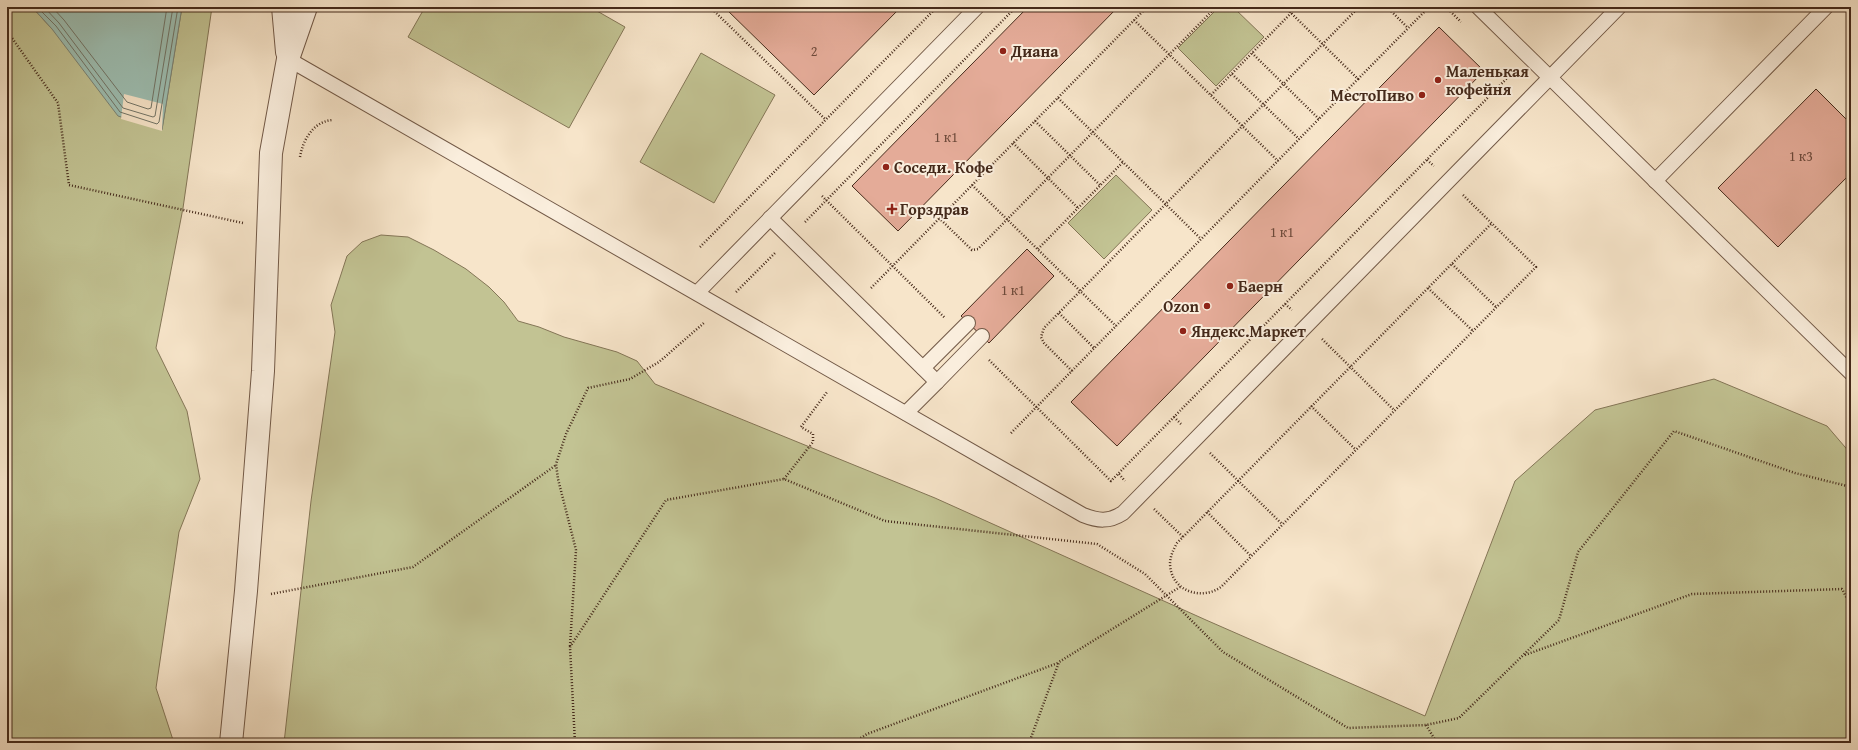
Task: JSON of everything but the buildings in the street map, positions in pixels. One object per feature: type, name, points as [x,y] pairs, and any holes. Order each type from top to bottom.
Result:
[{"type":"street","points":[[283,7],[288,59]]},
{"type":"street","points":[[231,743],[246,591],[263,371],[272,153],[288,59],[306,7]]},
{"type":"lane","points":[[697,293],[977,7]]},
{"type":"lane","points":[[1478,7],[1851,373]]},
{"type":"lane","points":[[288,59],[1083,515],[1094,519],[1115,518],[1123,513],[1619,7]]},
{"type":"lane","points":[[1656,181],[1826,7]]},
{"type":"lane","points":[[770,218],[937,382]]},
{"type":"lane","points":[[924,368],[968,323]]},
{"type":"lane","points":[[906,413],[982,336]]},
{"type":"path","points":[[710,7],[826,120]]},
{"type":"path","points":[[700,247],[937,7]]},
{"type":"path","points":[[575,743],[570,647],[576,550],[558,478],[556,464],[566,434],[588,388],[630,379],[659,362],[722,307],[1016,7]]},
{"type":"path","points":[[857,302],[1147,7]]},
{"type":"path","points":[[939,218],[970,248],[976,250],[1216,7]]},
{"type":"path","points":[[1285,7],[1358,79]]},
{"type":"path","points":[[1211,95],[1297,7]]},
{"type":"path","points":[[1072,371],[1044,343],[1041,337],[1044,328],[1359,7]]},
{"type":"path","points":[[1386,7],[1408,28]]},
{"type":"path","points":[[1011,433],[1429,7]]},
{"type":"path","points":[[1134,20],[1278,161]]},
{"type":"path","points":[[7,31],[58,103],[69,185],[269,229]]},
{"type":"path","points":[[1252,53],[1319,119]]},
{"type":"path","points":[[1112,481],[1528,56]]},
{"type":"path","points":[[1232,74],[1299,140]]},
{"type":"path","points":[[1058,98],[1201,239]]},
{"type":"path","points":[[300,156],[301,147],[316,126],[325,120],[333,120]]},
{"type":"path","points":[[1035,121],[1100,185]]},
{"type":"path","points":[[1013,143],[1078,208]]},
{"type":"path","points":[[1427,160],[1492,223],[1536,267],[1214,592],[1207,594],[1193,593],[1180,586],[1171,570],[1170,563],[1176,544],[1492,223]]},
{"type":"path","points":[[1038,249],[1123,162]]},
{"type":"path","points":[[972,185],[1116,326]]},
{"type":"path","points":[[1452,264],[1496,307]]},
{"type":"path","points":[[1428,288],[1473,331]]},
{"type":"path","points":[[1285,304],[1394,410]]},
{"type":"path","points":[[1059,313],[1094,348]]},
{"type":"path","points":[[784,479],[813,442],[813,434],[801,428],[839,375]]},
{"type":"path","points":[[1311,406],[1356,450]]},
{"type":"path","points":[[1174,417],[1282,524]]},
{"type":"path","points":[[570,647],[666,500],[784,479],[885,521],[1096,544],[1145,574],[1223,652],[1348,728],[1426,725],[1459,718],[1560,620],[1578,552],[1674,431],[1795,473],[1851,487]]},
{"type":"path","points":[[271,594],[413,567],[556,464]]},
{"type":"path","points":[[1207,512],[1251,556]]},
{"type":"path","points":[[853,743],[867,734],[1058,662],[1180,586]]},
{"type":"path","points":[[1522,656],[1692,594],[1842,589],[1851,606]]},
{"type":"path","points":[[1029,743],[1058,662]]},
{"type":"path","points":[[1426,725],[1438,743]]},
{"type":"green space","points":[[7,7],[32,7],[52,29],[162,129],[182,7],[212,7],[183,208],[156,348],[187,411],[200,479],[179,532],[156,688],[174,743],[7,743]]},
{"type":"green space","points":[[425,7],[590,7],[625,27],[569,128],[408,37]]},
{"type":"green space","points":[[1219,7],[1233,7],[1264,37],[1216,86],[1178,48]]},
{"type":"green space","points":[[701,53],[775,95],[714,203],[640,162]]},
{"type":"green space","points":[[1116,175],[1152,210],[1104,259],[1068,223]]},
{"type":"green space","points":[[381,235],[408,237],[466,269],[489,287],[504,302],[518,321],[539,327],[564,337],[617,352],[637,361],[655,384],[935,498],[1206,620],[1425,716],[1515,481],[1595,410],[1714,379],[1827,426],[1851,454],[1851,743],[284,743],[311,501],[335,332],[331,305],[347,256],[362,242]]},
{"type":"water","points":[[32,7],[182,7],[162,130],[118,116],[52,29]]},
{"type":"pier","points":[[124,94],[163,104],[162,131],[121,119]]},
{"type":"place","name":"Диана","points":[[1003,51]]},
{"type":"place","name":"Маленькая кофейня","points":[[1438,80]]},
{"type":"place","name":"МестоПиво","points":[[1422,95]]},
{"type":"place","name":"Соседи. Кофе","points":[[886,167]]},
{"type":"place","name":"Горздрав","points":[[892,209]]},
{"type":"place","name":"Баерн","points":[[1230,286]]},
{"type":"place","name":"Ozon","points":[[1207,306]]},
{"type":"place","name":"Яндекс.Маркет","points":[[1183,331]]}]
